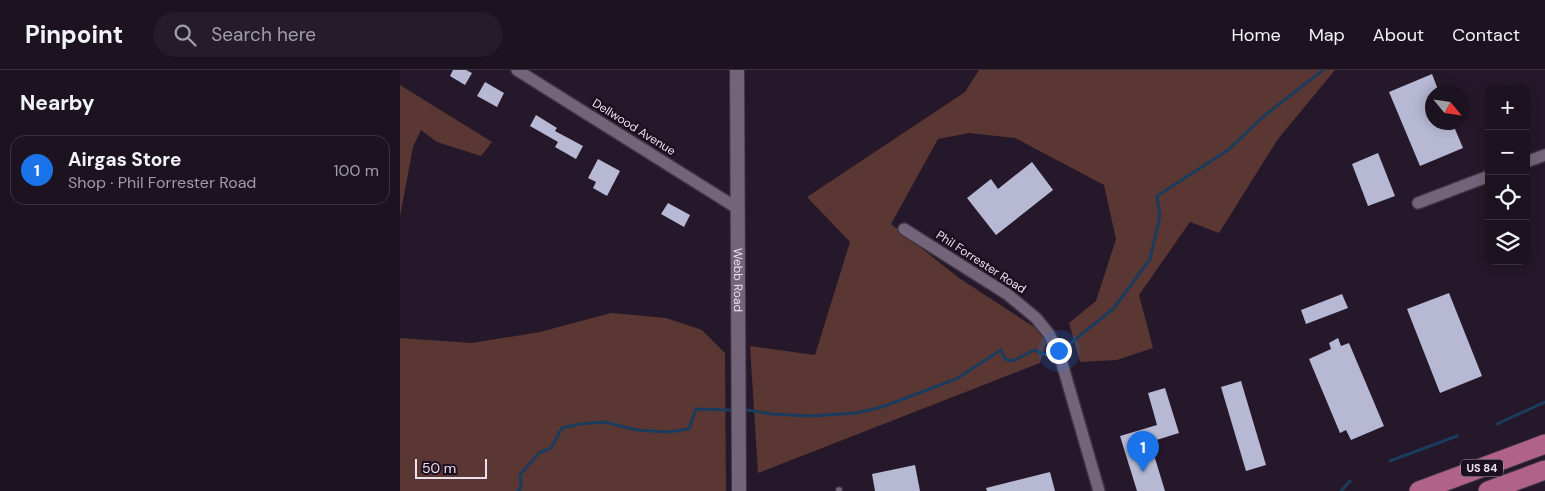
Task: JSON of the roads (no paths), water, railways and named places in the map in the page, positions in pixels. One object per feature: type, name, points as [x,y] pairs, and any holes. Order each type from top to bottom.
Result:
[{"type":"highway","name":"US 84","points":[[1419,491],[1545,444]]},
{"type":"highway","name":"US 84","points":[[1488,491],[1545,470]]},
{"type":"street","name":"Dellwood Avenue","points":[[517,70],[737,208]]},
{"type":"street","name":"Webb Road","points":[[737,70],[739,491]]},
{"type":"street","points":[[1530,161],[1544,157]]},
{"type":"street","points":[[1418,203],[1485,178]]},
{"type":"street","name":"Phil Forrester Road","points":[[904,229],[1007,294],[1036,318],[1049,334],[1061,360],[1099,491]]},
{"type":"waterway","points":[[1064,346],[1071,343],[1114,308],[1150,259],[1160,216],[1157,196],[1228,150],[1264,116],[1323,70]]},
{"type":"waterway","points":[[747,410],[772,414],[810,416],[857,413],[882,407],[956,379],[1001,350],[1005,359],[1013,361],[1034,350],[1046,355],[1050,353]]},
{"type":"waterway","points":[[1497,424],[1545,402]]},
{"type":"waterway","points":[[518,491],[521,488],[520,475],[539,453],[551,448],[562,428],[604,422],[637,430],[668,432],[689,429],[696,409],[730,410]]},
{"type":"waterway","points":[[1390,461],[1457,436]]},
{"type":"waterway","points":[[1341,491],[1350,481]]},
{"type":"place","name":"Airgas Store","points":[[1143,472]]}]
